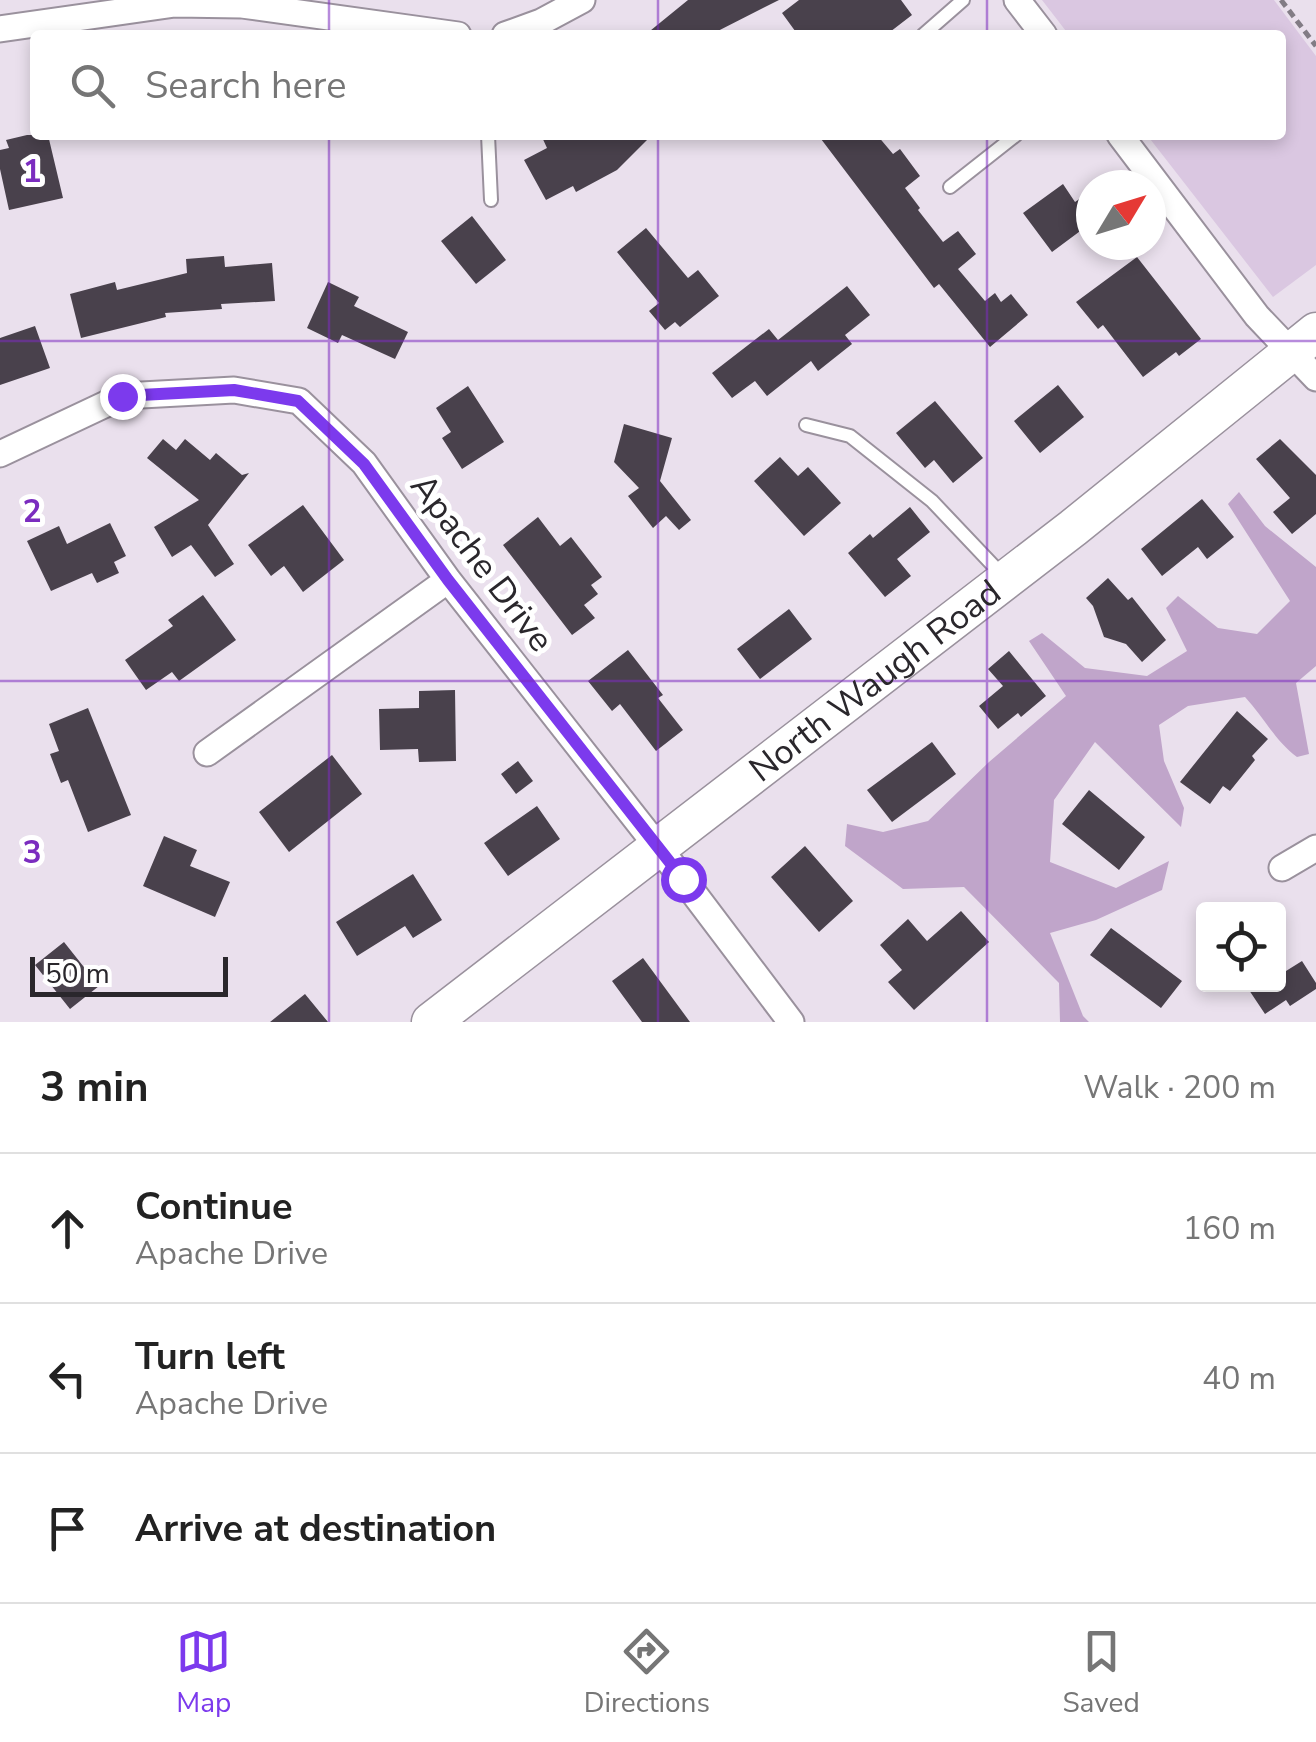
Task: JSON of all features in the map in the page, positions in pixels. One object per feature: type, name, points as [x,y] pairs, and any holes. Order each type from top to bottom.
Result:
[{"type":"street","points":[[519,30],[582,0]]},
{"type":"street","points":[[1017,0],[1040,30]]},
{"type":"street","points":[[0,29],[174,4],[242,5],[422,30]]},
{"type":"street","points":[[1124,140],[1257,316],[1308,354]]},
{"type":"street","name":"North Waugh Road","points":[[431,1022],[1006,580],[1308,354]]},
{"type":"street","name":"Apache Drive","points":[[0,454],[122,396],[234,390],[298,401],[364,464],[448,580],[791,1022]]},
{"type":"street","points":[[207,752],[448,580]]},
{"type":"street","points":[[1282,868],[1316,848]]},
{"type":"lane","points":[[929,30],[962,0]]},
{"type":"lane","points":[[488,140],[491,200]]},
{"type":"lane","points":[[950,187],[1010,140]]},
{"type":"lane","points":[[806,425],[850,436],[932,500],[1006,580]]},
{"type":"path","points":[[1281,0],[1316,46]]},
{"type":"shaded area","points":[[1042,0],[1274,0],[1316,56],[1316,265],[1273,297],[1151,140],[1286,140],[1286,30],[1065,30]]},
{"type":"shaded area","points":[[1239,492],[1265,526],[1316,567],[1316,666],[1296,683],[1309,754],[1297,757],[1289,751],[1245,697],[1188,706],[1159,725],[1164,761],[1184,808],[1181,827],[1095,742],[1054,800],[1050,862],[1116,888],[1169,861],[1162,890],[1096,920],[1050,933],[1083,1016],[1089,1022],[1060,1022],[1059,983],[964,887],[903,889],[845,846],[847,824],[883,832],[928,821],[1066,696],[1029,641],[1042,633],[1085,668],[1147,676],[1187,651],[1166,608],[1178,596],[1218,628],[1257,634],[1290,601],[1228,504]]},
{"type":"building","points":[[688,0],[779,0],[720,30],[651,30]]},
{"type":"building","points":[[799,0],[901,0],[912,15],[892,30],[794,30],[782,13]]},
{"type":"building","points":[[30,135],[30,140],[49,140],[63,198],[9,210],[0,169],[0,150],[9,148],[6,140]]},
{"type":"building","points":[[543,140],[647,140],[617,170],[576,192],[573,186],[546,200],[524,160],[547,148]]},
{"type":"building","points":[[822,140],[881,140],[893,154],[900,149],[920,176],[905,188],[918,210],[943,242],[958,231],[976,254],[958,269],[985,301],[995,293],[1001,302],[1011,294],[1028,315],[990,347],[939,284],[934,288]]},
{"type":"building","points":[[1063,184],[1076,201],[1076,234],[1052,252],[1023,213]]},
{"type":"building","points":[[472,216],[506,260],[476,284],[441,241]]},
{"type":"building","points":[[646,228],[688,278],[698,270],[719,296],[680,327],[675,322],[665,330],[649,311],[659,303],[617,252]]},
{"type":"building","points":[[224,256],[225,267],[272,263],[275,301],[165,313],[166,317],[81,338],[70,294],[115,282],[117,290],[187,273],[186,259]]},
{"type":"building","points":[[1133,260],[1139,260],[1201,339],[1143,377],[1103,325],[1098,329],[1076,302]]},
{"type":"building","points":[[328,282],[359,297],[354,306],[408,332],[395,359],[342,335],[338,343],[307,328]]},
{"type":"building","points":[[847,286],[870,315],[845,335],[852,344],[818,371],[811,361],[767,396],[755,381],[732,398],[712,373],[769,329],[778,340]]},
{"type":"building","points":[[35,326],[50,368],[0,385],[0,338]]},
{"type":"building","points":[[1058,385],[1084,417],[1040,453],[1014,421]]},
{"type":"building","points":[[468,386],[504,442],[462,469],[442,438],[451,432],[436,408]]},
{"type":"building","points":[[935,401],[983,458],[953,483],[934,460],[925,468],[896,433]]},
{"type":"building","points":[[624,424],[672,438],[660,481],[691,520],[679,530],[666,516],[653,528],[628,496],[639,488],[614,462]]},
{"type":"building","points":[[163,439],[176,450],[185,439],[210,460],[216,453],[242,475],[249,473],[208,525],[234,564],[215,577],[191,545],[172,557],[154,527],[199,500],[147,458]]},
{"type":"building","points":[[1280,439],[1316,475],[1316,514],[1292,534],[1273,512],[1290,498],[1256,459]]},
{"type":"building","points":[[780,457],[798,476],[808,467],[841,503],[804,536],[754,481]]},
{"type":"building","points":[[1202,499],[1234,537],[1207,559],[1198,547],[1162,576],[1141,549]]},
{"type":"building","points":[[303,505],[344,560],[303,592],[284,566],[271,576],[248,545]]},
{"type":"building","points":[[910,507],[930,532],[897,559],[911,576],[885,597],[848,553]]},
{"type":"building","points":[[538,517],[560,546],[571,537],[602,577],[591,585],[598,594],[584,605],[595,618],[572,635],[503,545]]},
{"type":"building","points":[[110,523],[126,556],[114,562],[119,573],[97,583],[92,573],[51,591],[27,541],[59,526],[67,544]]},
{"type":"building","points":[[1108,578],[1128,600],[1132,597],[1166,640],[1142,662],[1126,644],[1104,637],[1093,606],[1086,598]]},
{"type":"building","points":[[203,595],[236,640],[179,681],[172,672],[146,690],[125,660],[173,626],[168,620]]},
{"type":"building","points":[[789,609],[812,639],[760,679],[737,649]]},
{"type":"building","points":[[628,650],[663,695],[658,698],[683,730],[656,751],[620,704],[612,711],[588,681]]},
{"type":"building","points":[[1009,651],[1046,696],[1021,717],[1018,713],[998,729],[979,706],[1003,686],[988,669]]},
{"type":"building","points":[[455,690],[456,761],[419,762],[418,749],[380,750],[379,709],[419,708],[419,691]]},
{"type":"building","points":[[88,708],[131,815],[88,832],[68,780],[61,783],[50,754],[59,751],[49,724]]},
{"type":"building","points":[[1237,711],[1268,739],[1230,791],[1223,786],[1210,804],[1180,782]]},
{"type":"building","points":[[932,742],[956,774],[892,822],[867,790]]},
{"type":"building","points":[[332,755],[362,794],[289,852],[259,812]]},
{"type":"building","points":[[518,761],[533,781],[516,794],[501,774]]},
{"type":"building","points":[[1089,790],[1145,837],[1119,870],[1062,824]]},
{"type":"building","points":[[537,806],[560,839],[508,876],[484,843]]},
{"type":"building","points":[[164,836],[197,850],[190,866],[230,882],[215,917],[143,886]]},
{"type":"building","points":[[805,846],[853,901],[819,932],[771,877]]},
{"type":"building","points":[[413,874],[442,920],[413,938],[405,926],[357,956],[336,922]]},
{"type":"building","points":[[961,911],[989,942],[914,1010],[888,982],[902,970],[880,945],[908,919],[927,941]]},
{"type":"building","points":[[1111,928],[1182,981],[1161,1008],[1090,955]]},
{"type":"building","points":[[64,942],[99,986],[70,1009],[35,965]]},
{"type":"building","points":[[643,958],[690,1022],[642,1022],[612,981]]},
{"type":"building","points":[[1302,961],[1316,989],[1290,1006],[1286,1000],[1265,1014],[1250,992],[1286,992],[1286,971]]},
{"type":"building","points":[[305,994],[328,1022],[270,1022]]},
{"type":"route","points":[[122,396],[234,390],[298,401],[364,464],[448,580],[683,879]]}]
